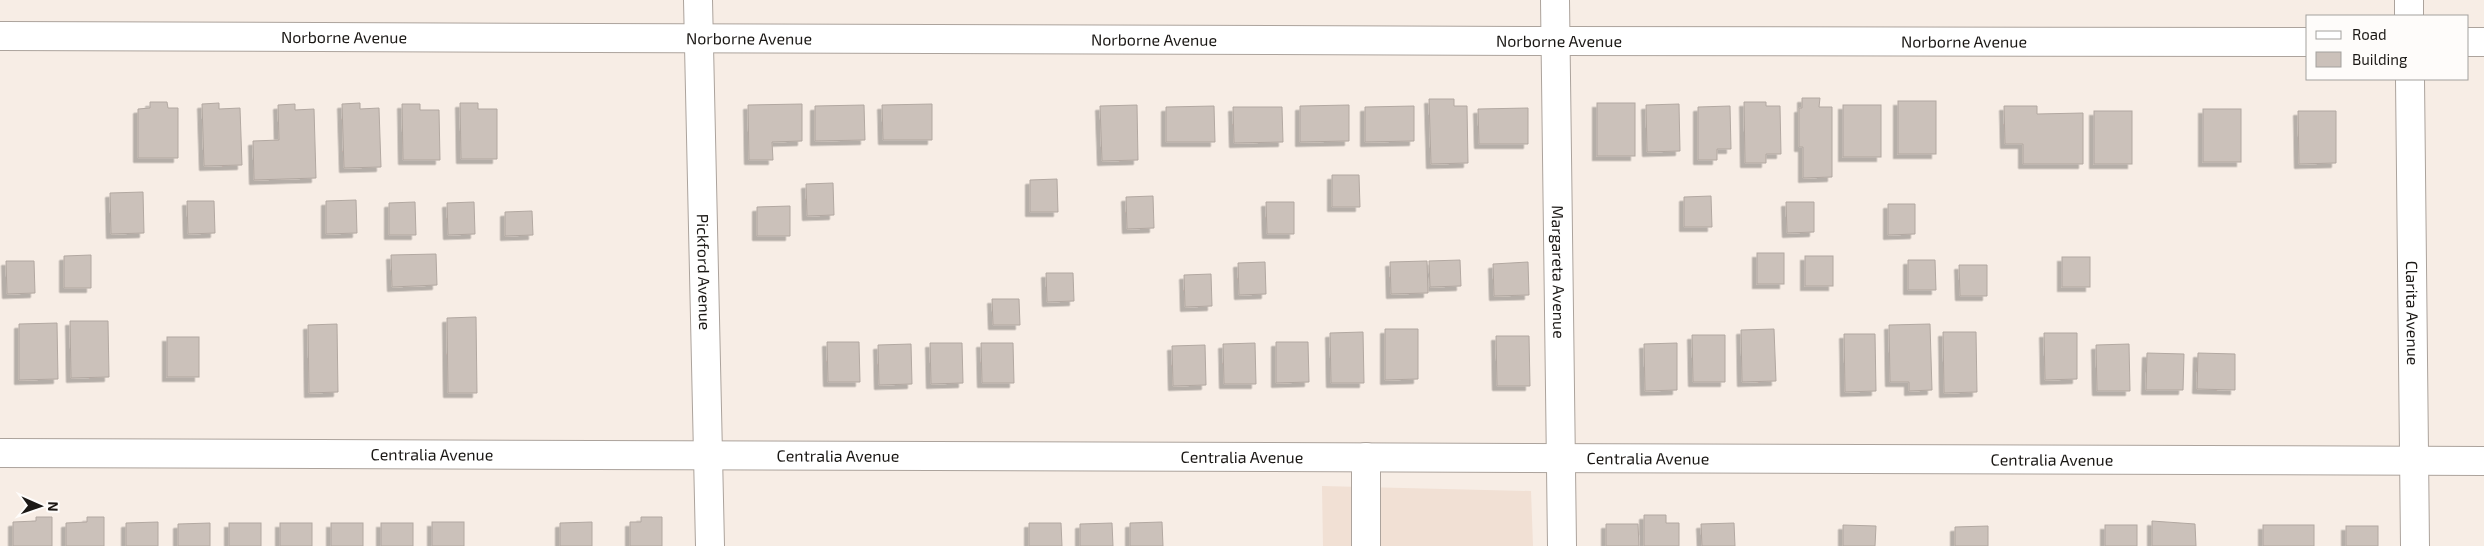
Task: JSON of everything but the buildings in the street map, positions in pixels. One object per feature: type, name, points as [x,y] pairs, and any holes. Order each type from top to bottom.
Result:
[{"type":"street","name":"Pickford Avenue","points":[[698,0],[710,546]]},
{"type":"street","name":"Margareta Avenue","points":[[1555,0],[1562,546]]},
{"type":"street","points":[[2409,0],[2409,15]]},
{"type":"street","name":"Norborne Avenue","points":[[0,36],[2306,42]]},
{"type":"street","points":[[2469,42],[2484,42]]},
{"type":"street","name":"Clarita Avenue","points":[[2410,80],[2414,546]]},
{"type":"street","name":"Centralia Avenue","points":[[0,452],[2484,461]]},
{"type":"street","points":[[1366,457],[1366,546]]},
{"type":"shaded area","points":[[1322,486],[1531,491],[1533,546],[1323,546]]}]
